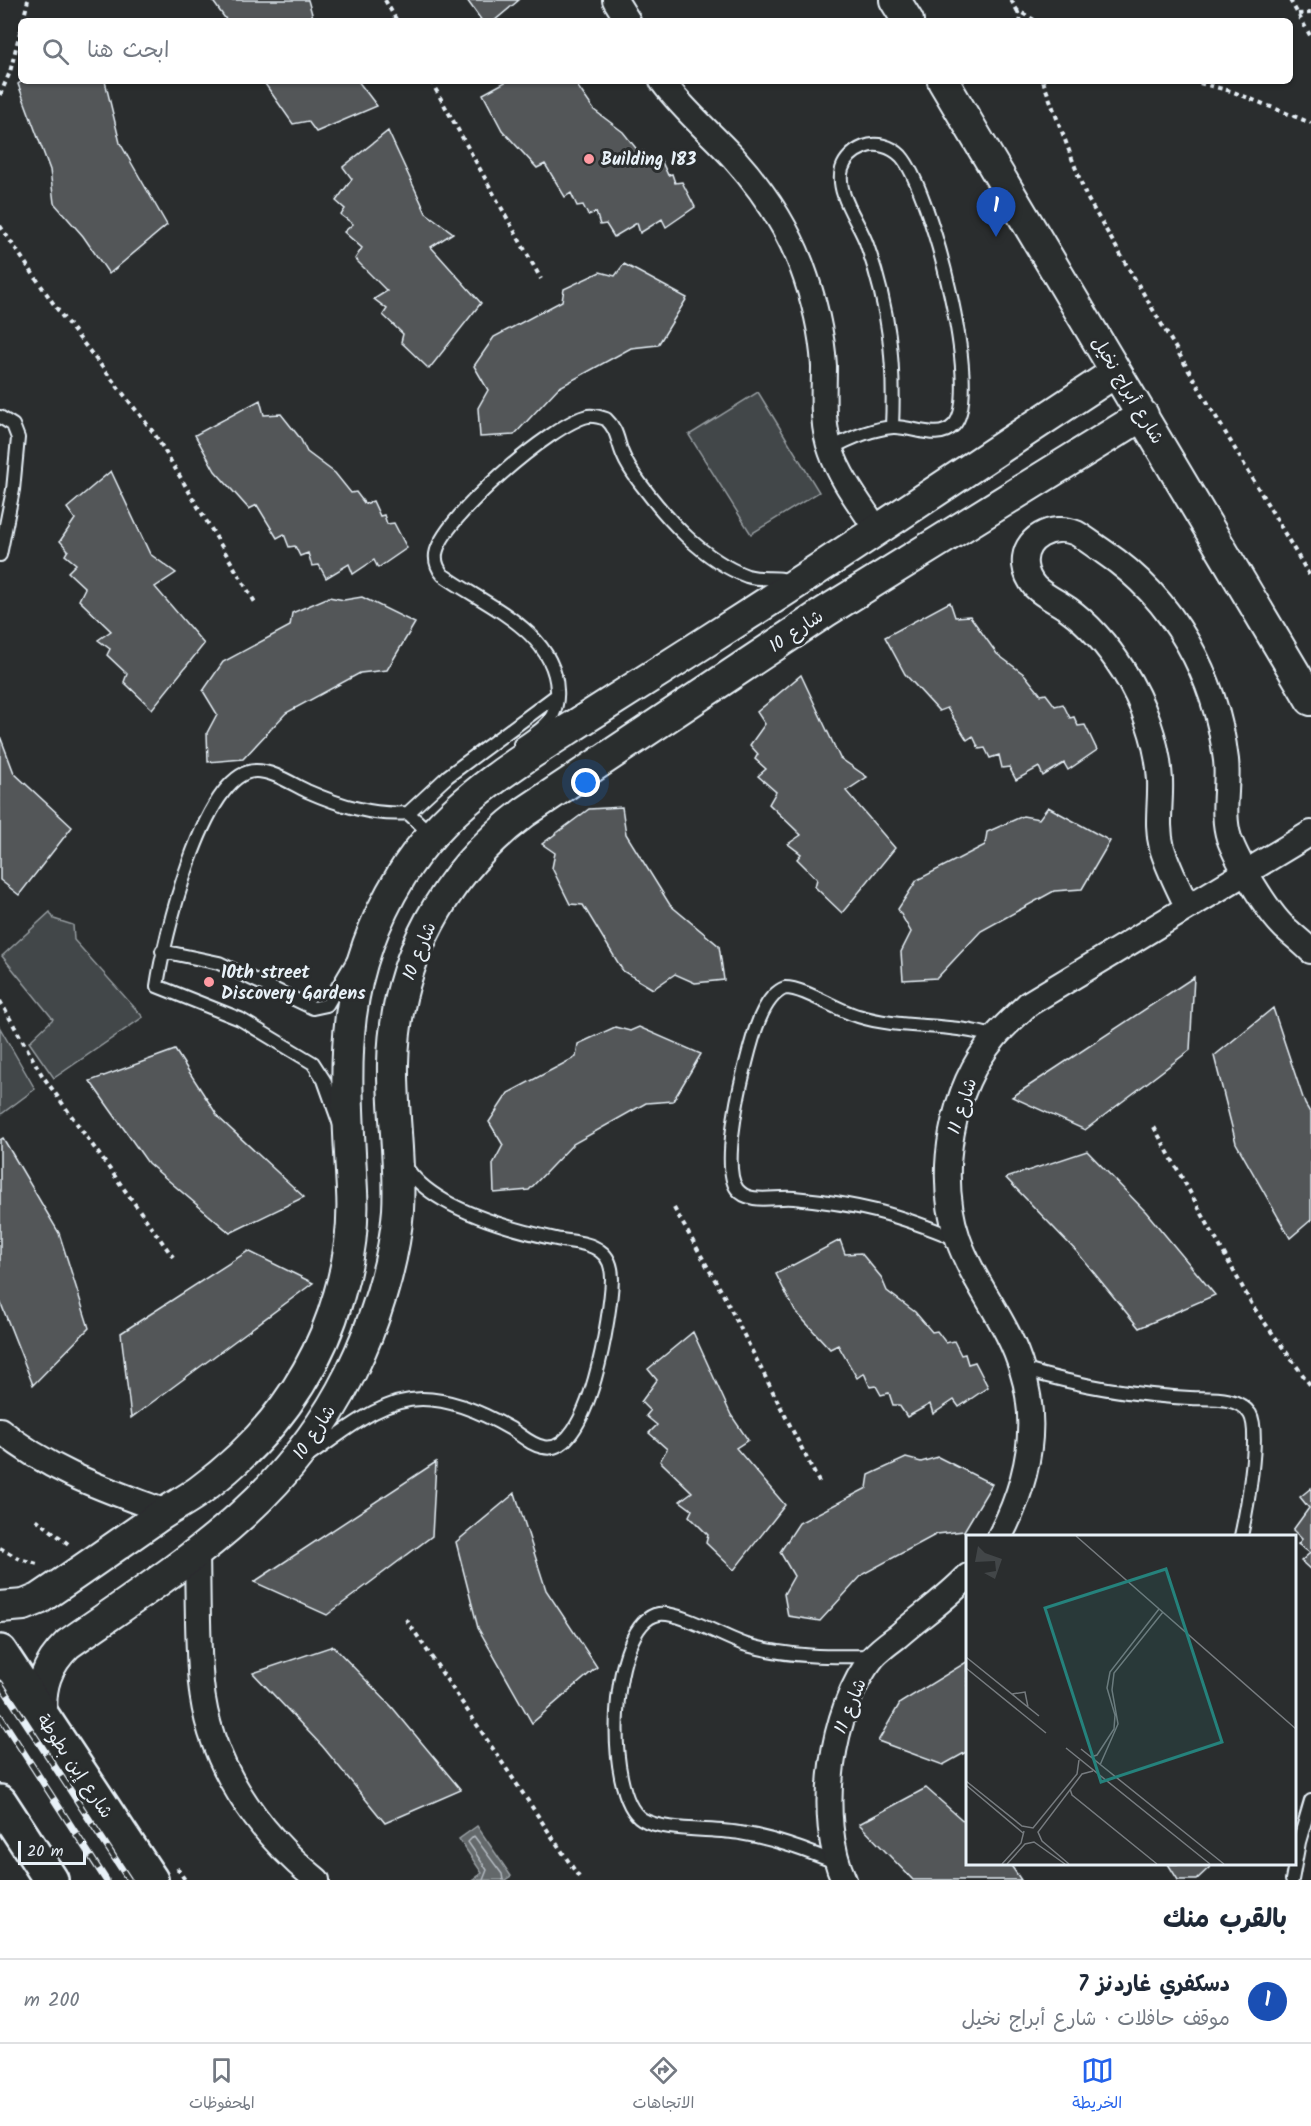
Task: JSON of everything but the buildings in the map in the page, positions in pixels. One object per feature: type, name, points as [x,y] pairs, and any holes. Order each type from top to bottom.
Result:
[{"type":"main road","name":"شارع إبن بطوطة","points":[[0,1652],[42,1718],[162,1871]]},
{"type":"main road","points":[[0,1802],[51,1880]]},
{"type":"street","points":[[615,0],[625,18]]},
{"type":"street","points":[[895,0],[906,18]]},
{"type":"street","points":[[664,84],[677,102],[732,156],[761,191],[785,230],[800,262],[819,330],[825,424],[830,450],[838,468],[877,530]]},
{"type":"street","name":"شارع أبراج نخيل","points":[[945,84],[1311,700]]},
{"type":"street","name":"شارع 10","points":[[0,1607],[24,1605],[39,1599],[205,1486],[266,1432],[292,1398],[315,1359],[333,1317],[347,1265],[352,1196],[346,1052],[355,981],[381,912],[402,873],[432,835],[498,765],[796,584],[1116,372]]},
{"type":"street","name":"شارع 10","points":[[42,1718],[42,1685],[56,1656],[68,1644],[197,1554],[258,1502],[289,1469],[322,1423],[350,1374],[372,1322],[388,1267],[398,1212],[399,1155],[393,1062],[397,1014],[409,969],[425,930],[445,894],[470,860],[496,834],[525,812],[825,612],[1143,415]]},
{"type":"street","points":[[897,568],[921,543],[930,527],[929,519],[924,513],[916,510],[904,512]]},
{"type":"street","points":[[1187,906],[1162,848],[1158,804],[1160,781],[1154,742],[1141,704],[1123,669],[1099,637],[1070,610],[1036,588],[1028,577],[1026,556],[1036,537],[1049,530],[1063,529],[1077,534],[1124,566],[1164,606],[1195,653],[1216,706],[1227,761],[1229,838],[1246,871],[1273,914],[1311,951]]},
{"type":"street","name":"شارع 11","points":[[1000,1535],[1019,1496],[1025,1474],[1030,1441],[1029,1407],[1022,1369],[1007,1333],[958,1239],[949,1185],[951,1139],[959,1103],[970,1077],[995,1037],[1028,1004],[1311,833]]},
{"type":"street","points":[[0,1430],[51,1466],[125,1496],[154,1520]]},
{"type":"street","points":[[266,1432],[272,1454],[289,1469]]},
{"type":"street","points":[[197,1554],[201,1684],[212,1733],[231,1779],[258,1821],[291,1859],[317,1880]]},
{"type":"street","name":"شارع 11","points":[[840,1871],[829,1800],[832,1761],[838,1732],[852,1694],[873,1656],[966,1578]]},
{"type":"lane","points":[[830,450],[860,435],[892,427],[932,433],[951,428],[957,422],[962,406],[960,357],[954,308],[943,260],[924,204],[902,157],[880,145],[856,150],[842,169],[841,181],[874,265],[888,321],[894,379],[892,427]]},
{"type":"lane","points":[[498,765],[550,720],[557,695],[557,678],[551,660],[541,644],[443,575],[438,568],[436,552],[454,524],[492,483],[553,435],[586,416],[596,416],[613,425],[623,456],[640,482],[671,520],[700,547],[744,574],[765,579],[783,578],[796,584]]},
{"type":"lane","points":[[0,417],[13,425],[18,438],[13,490],[0,555]]},
{"type":"lane","points":[[408,813],[448,776],[557,695]]},
{"type":"lane","points":[[348,1137],[333,1111],[320,1069],[313,1063],[240,1019],[156,986],[162,951],[187,865],[227,786],[239,775],[255,771],[271,774],[313,794],[366,812],[408,813],[432,835]]},
{"type":"lane","points":[[162,951],[219,963],[245,973],[313,1008],[320,1008],[327,1005],[345,971],[367,948]]},
{"type":"lane","points":[[958,1239],[902,1216],[864,1206],[789,1197],[753,1198],[744,1195],[736,1188],[733,1179],[733,1122],[749,1050],[761,1014],[774,994],[785,988],[797,990],[857,1016],[881,1022],[933,1029],[969,1029],[995,1037]]},
{"type":"lane","points":[[289,1469],[371,1414],[399,1402],[420,1399],[441,1400],[461,1406],[504,1425],[537,1445],[551,1448],[567,1439],[599,1368],[611,1305],[612,1273],[609,1260],[600,1250],[506,1226],[448,1202],[428,1192],[410,1175],[399,1155]]},
{"type":"lane","points":[[1022,1369],[1076,1385],[1132,1395],[1228,1399],[1242,1406],[1251,1415],[1254,1431],[1250,1478],[1240,1535]]},
{"type":"lane","points":[[840,1871],[764,1838],[721,1830],[667,1827],[640,1818],[631,1807],[626,1794],[618,1757],[616,1718],[621,1680],[636,1629],[656,1614],[669,1614],[713,1633],[780,1653],[813,1657],[873,1656]]},
{"type":"lane","points":[[1296,1863],[1311,1800]]},
{"type":"lane","points":[[1292,1880],[1296,1865]]},
{"type":"path","points":[[24,18],[28,0]]},
{"type":"path","points":[[385,0],[395,18]]},
{"type":"path","points":[[1011,0],[1020,18]]},
{"type":"path","points":[[1290,0],[1311,37]]},
{"type":"path","points":[[1017,10],[1031,18]]},
{"type":"path","points":[[1298,14],[1311,13]]},
{"type":"path","points":[[0,95],[10,72],[18,40]]},
{"type":"path","points":[[433,84],[541,279]]},
{"type":"path","points":[[1044,84],[1086,196],[1311,578]]},
{"type":"path","points":[[1203,84],[1231,91],[1311,123]]},
{"type":"path","points":[[0,226],[62,316],[154,433],[256,604]]},
{"type":"path","points":[[0,1001],[42,1075],[173,1257]]},
{"type":"path","points":[[1154,1127],[1254,1308],[1311,1386]]},
{"type":"path","points":[[674,1208],[723,1294],[821,1486]]},
{"type":"path","points":[[36,1520],[92,1564]]},
{"type":"path","points":[[0,1548],[47,1567]]},
{"type":"path","points":[[406,1619],[581,1880]]},
{"type":"path","points":[[162,1871],[185,1880]]},
{"type":"shaded area","points":[[758,392],[819,492],[751,534],[689,435]]},
{"type":"shaded area","points":[[50,912],[54,919],[73,925],[74,940],[143,1017],[54,1078],[29,1042],[53,1019],[2,956]]},
{"type":"shaded area","points":[[0,1028],[35,1089],[0,1115]]},
{"type":"water","points":[[477,1826],[511,1876],[505,1880],[473,1880],[482,1873],[459,1839]]},
{"type":"railway","points":[[0,1683],[129,1880]]},
{"type":"railway","points":[[0,1716],[106,1880]]},
{"type":"place","name":"Building 183","points":[[589,159]]},
{"type":"place","name":"دسكفري غاردنز 7","points":[[996,237]]},
{"type":"place","name":"10th street Discovery Gardens","points":[[209,982]]}]
